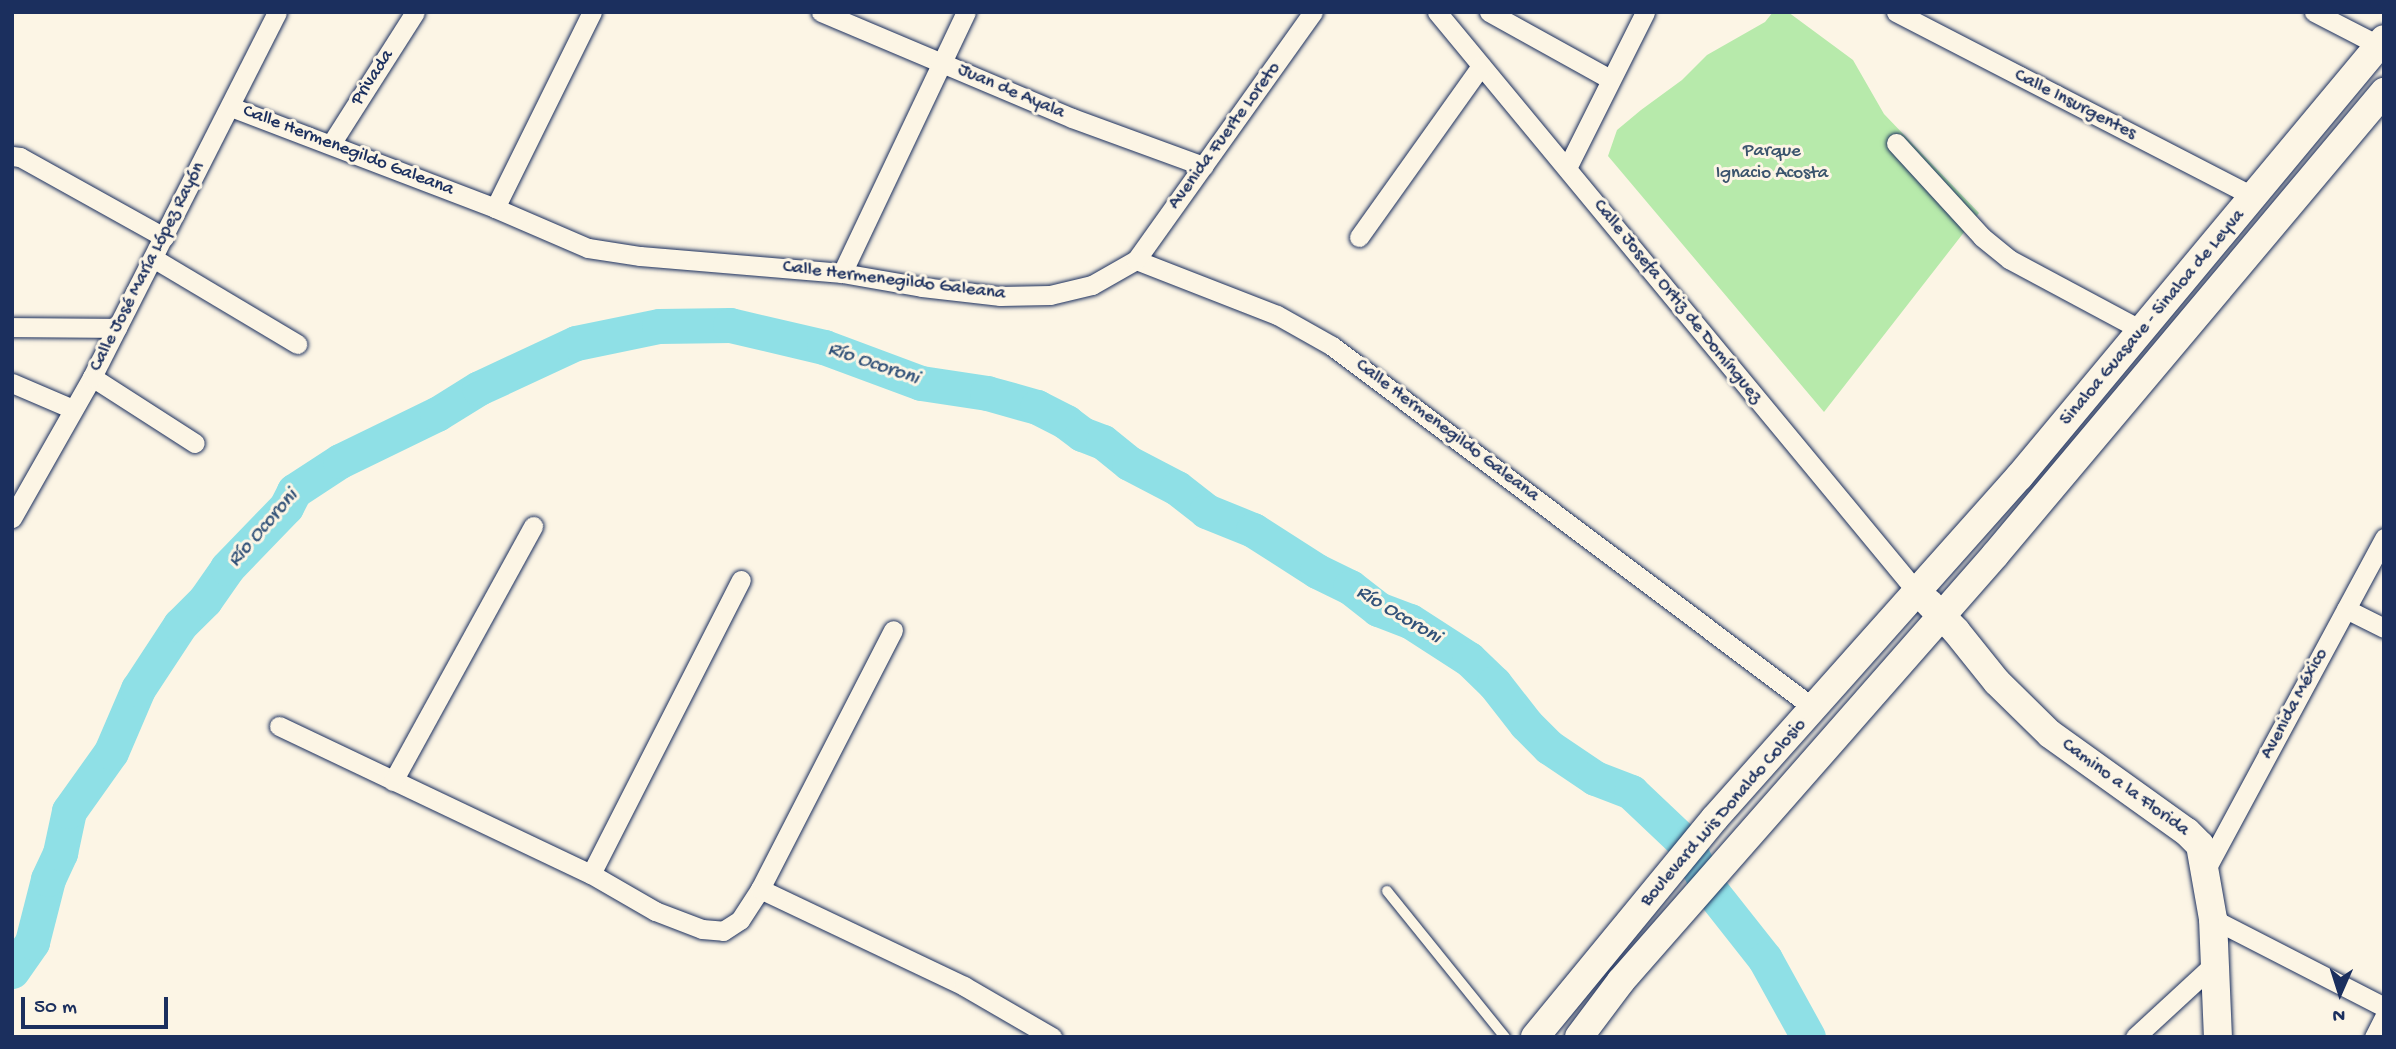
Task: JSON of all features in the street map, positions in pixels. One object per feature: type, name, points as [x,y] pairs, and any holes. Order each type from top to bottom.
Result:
[{"type":"main road","name":"Sinaloa Guasave - Sinaloa de Leyva","points":[[1917,592],[2143,331],[2382,44]]},
{"type":"main road","name":"Sinaloa Guasave - Sinaloa de Leyva","points":[[1943,615],[2384,92]]},
{"type":"main road","name":"Camino a la Florida","points":[[1917,592],[1943,615],[1997,682],[2050,734],[2188,832],[2200,845],[2213,919],[2218,1037]]},
{"type":"main road","name":"Boulevard Luis Donaldo Colosio","points":[[1535,1037],[1715,818],[1917,592]]},
{"type":"main road","name":"Boulevard Luis Donaldo Colosio","points":[[1579,1037],[1621,981],[1742,840],[1943,615]]},
{"type":"street","name":"Calle José María López Rayón","points":[[12,518],[92,377],[277,12]]},
{"type":"street","name":"Privada","points":[[331,144],[415,12]]},
{"type":"street","points":[[495,208],[592,12]]},
{"type":"street","name":"Juan de Ayala","points":[[821,12],[1072,117],[1203,166]]},
{"type":"street","points":[[842,273],[966,12]]},
{"type":"street","name":"Avenida Fuerte Loreto","points":[[1136,260],[1313,12]]},
{"type":"street","name":"Calle Josefa Ortiz de Domínguez","points":[[1437,12],[1917,592]]},
{"type":"street","points":[[1489,12],[1610,79]]},
{"type":"street","points":[[1567,168],[1644,12]]},
{"type":"street","name":"Calle Insurgentes","points":[[1896,12],[2254,197]]},
{"type":"street","points":[[2314,12],[2382,44]]},
{"type":"street","points":[[1359,237],[1481,66]]},
{"type":"street","name":"Calle Hermenegildo Galeana","points":[[231,107],[495,208],[588,248],[640,256],[842,273],[987,295],[1050,295],[1092,285],[1136,260],[1277,315],[1332,346],[1815,709]]},
{"type":"street","points":[[1896,143],[1982,237],[2009,259],[2143,331]]},
{"type":"street","points":[[12,156],[20,156],[164,237]]},
{"type":"street","points":[[153,258],[297,344]]},
{"type":"street","points":[[12,327],[117,328]]},
{"type":"street","points":[[92,377],[195,443]]},
{"type":"street","points":[[12,383],[73,409]]},
{"type":"street","points":[[393,781],[533,526]]},
{"type":"street","name":"Avenida México","points":[[2206,869],[2384,538]]},
{"type":"street","points":[[591,874],[741,580]]},
{"type":"street","points":[[2346,609],[2384,628]]},
{"type":"street","points":[[279,726],[591,874],[681,923],[723,931],[740,920],[760,889],[893,630]]},
{"type":"street","points":[[760,889],[964,986],[1052,1037]]},
{"type":"street","points":[[2213,919],[2384,1007]]},
{"type":"street","points":[[2135,1037],[2213,965]]},
{"type":"street","points":[[2374,1037],[2384,1017]]},
{"type":"lane","points":[[1387,891],[1505,1037]]},
{"type":"green space","name":"Parque Ignacio Acosta","points":[[1773,12],[1788,12],[1853,60],[1884,114],[1979,213],[1824,412],[1608,156],[1617,130],[1682,80],[1707,55],[1765,22]]},
{"type":"waterway","name":"Río Ocoroni","points":[[12,971],[32,942],[48,879],[60,853],[69,811],[111,752],[138,689],[180,625],[205,600],[227,568],[286,507],[294,491],[340,461],[437,414],[479,388],[576,343],[659,326],[730,325],[824,347],[921,383],[987,393],[1037,407],[1082,434],[1103,442],[1129,463],[1177,488],[1206,511],[1253,530],[1317,571],[1350,587],[1378,609],[1410,621],[1469,659],[1494,683],[1526,724],[1549,747],[1595,778],[1631,792],[1686,844],[1709,888],[1765,959],[1808,1037]]}]
